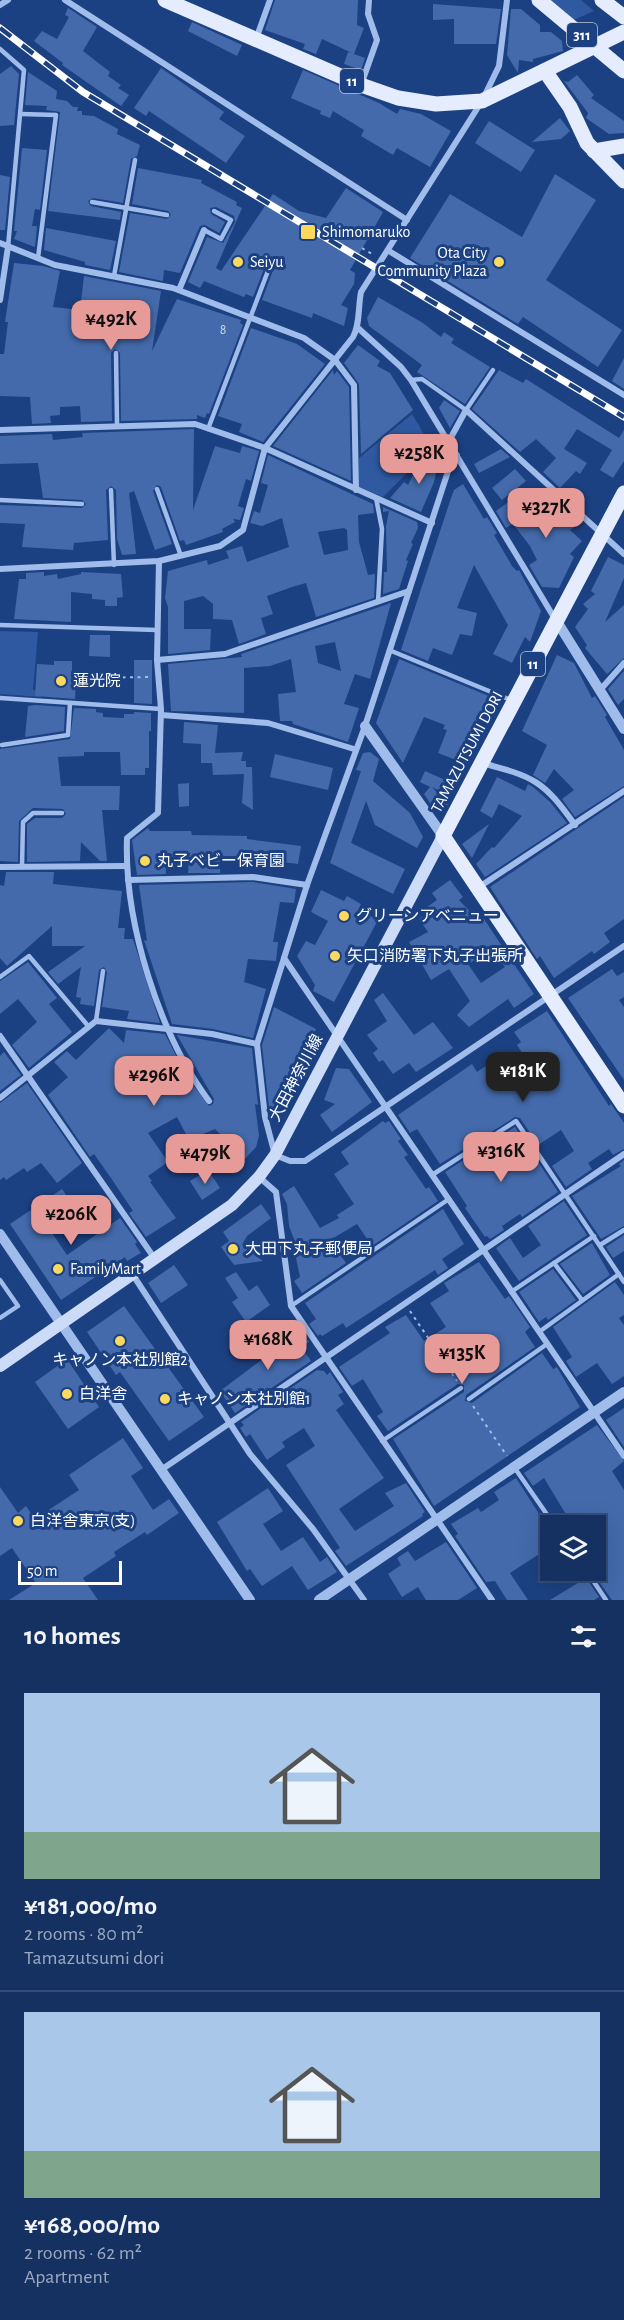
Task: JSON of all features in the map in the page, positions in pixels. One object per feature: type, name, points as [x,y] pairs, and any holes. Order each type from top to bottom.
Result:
[{"type":"main road","name":"11","points":[[165,0],[362,85],[398,98],[423,103],[462,104],[482,100],[624,32]]},
{"type":"main road","name":"311","points":[[539,0],[624,70]]},
{"type":"main road","name":"311","points":[[603,0],[624,17]]},
{"type":"main road","points":[[545,71],[570,107],[587,143],[624,181]]},
{"type":"main road","points":[[594,151],[624,146]]},
{"type":"main road","name":"TAMAZUTSUMI DORI","points":[[624,493],[443,836],[624,1106]]},
{"type":"main road","name":"大田神奈川線","points":[[0,1366],[232,1204],[259,1177],[275,1155],[443,836]]},
{"type":"street","points":[[0,5],[8,0]]},
{"type":"street","points":[[65,0],[407,220]]},
{"type":"street","points":[[256,40],[270,0]]},
{"type":"street","points":[[362,85],[377,40],[368,14],[369,0]]},
{"type":"street","points":[[0,569],[159,561],[220,546],[243,530],[265,448],[358,328],[357,312],[361,292],[389,251],[482,100],[500,66],[507,0]]},
{"type":"street","points":[[180,290],[204,230]]},
{"type":"street","points":[[0,243],[55,265],[180,290],[304,338],[334,360],[354,385],[356,490]]},
{"type":"street","points":[[0,300],[8,247]]},
{"type":"street","points":[[389,251],[624,395]]},
{"type":"street","points":[[358,328],[401,367],[411,380],[624,729]]},
{"type":"street","points":[[449,441],[466,410],[624,554]]},
{"type":"street","points":[[0,430],[117,424],[195,424],[265,448],[432,523]]},
{"type":"street","points":[[457,455],[452,459],[365,726],[354,749],[307,885],[257,1044],[268,1136],[275,1155],[290,1161],[305,1161],[624,946]]},
{"type":"street","points":[[159,561],[157,660],[161,712],[158,813],[127,838],[126,866],[143,950],[169,1029],[189,1075],[209,1101]]},
{"type":"street","points":[[157,660],[225,654],[409,591]]},
{"type":"street","points":[[601,689],[624,663]]},
{"type":"street","points":[[161,712],[268,723],[354,749]]},
{"type":"street","points":[[365,726],[443,836]]},
{"type":"street","points":[[481,763],[525,775],[552,793],[575,825]]},
{"type":"street","points":[[476,888],[624,791]]},
{"type":"street","points":[[0,867],[126,866]]},
{"type":"street","points":[[128,879],[253,877],[307,885]]},
{"type":"street","points":[[284,958],[624,1456]]},
{"type":"street","points":[[0,1098],[96,1021],[169,1029],[257,1044]]},
{"type":"street","points":[[0,1036],[30,1076],[155,1259]]},
{"type":"street","points":[[161,1471],[624,1154]]},
{"type":"street","points":[[259,1177],[276,1191],[291,1306],[492,1600]]},
{"type":"street","points":[[0,1234],[250,1600]]},
{"type":"street","points":[[133,1275],[250,1454],[313,1529],[364,1600]]},
{"type":"street","points":[[319,1600],[624,1392]]},
{"type":"lane","points":[[0,49],[24,70],[8,247]]},
{"type":"lane","points":[[21,114],[56,115],[38,258]]},
{"type":"lane","points":[[114,276],[135,160]]},
{"type":"lane","points":[[92,202],[167,215]]},
{"type":"lane","points":[[204,230],[221,239],[231,220],[213,211]]},
{"type":"lane","points":[[208,429],[271,263]]},
{"type":"lane","points":[[116,353],[117,424]]},
{"type":"lane","points":[[411,380],[422,379],[466,410],[493,370]]},
{"type":"lane","points":[[157,489],[181,556]]},
{"type":"lane","points":[[111,490],[114,565]]},
{"type":"lane","points":[[376,498],[382,529],[378,602]]},
{"type":"lane","points":[[0,500],[82,504]]},
{"type":"lane","points":[[0,625],[157,630]]},
{"type":"lane","points":[[389,650],[515,701]]},
{"type":"lane","points":[[0,699],[161,712]]},
{"type":"lane","points":[[2,745],[68,735],[70,703]]},
{"type":"lane","points":[[22,866],[23,822],[33,813],[62,813]]},
{"type":"lane","points":[[0,977],[29,956],[89,1027]]},
{"type":"lane","points":[[96,1021],[103,971]]},
{"type":"lane","points":[[432,1175],[516,1120],[624,1282]]},
{"type":"lane","points":[[291,1306],[449,1199]]},
{"type":"lane","points":[[600,1245],[624,1230]]},
{"type":"lane","points":[[511,1292],[594,1236]]},
{"type":"lane","points":[[554,1263],[582,1300]]},
{"type":"lane","points":[[539,1332],[619,1274]]},
{"type":"lane","points":[[0,1280],[18,1306],[0,1318]]},
{"type":"lane","points":[[469,1399],[547,1344]]},
{"type":"lane","points":[[382,1441],[461,1388]]},
{"type":"lane","points":[[514,1467],[547,1515]]},
{"type":"lane","points":[[593,1581],[606,1600]]},
{"type":"path","points":[[85,678],[154,677]]},
{"type":"shaded area","points":[[549,0],[581,0],[594,11],[574,20]]},
{"type":"shaded area","points":[[412,414],[432,448],[383,497],[359,487],[359,458]]},
{"type":"shaded area","points":[[0,631],[38,632],[33,690],[41,691],[41,697],[0,694]]},
{"type":"building","points":[[275,0],[358,0],[357,25],[364,28],[354,54],[365,58],[361,70],[344,64],[348,52],[352,53],[322,39],[316,54],[303,49],[305,44],[265,30]]},
{"type":"building","points":[[433,4],[501,9],[496,44],[454,44],[454,19],[433,20]]},
{"type":"building","points":[[68,8],[97,27],[83,51],[110,72],[108,76],[121,85],[118,88],[129,95],[121,106],[62,65],[63,63],[34,41],[42,31],[57,39],[69,17],[65,15]]},
{"type":"building","points":[[511,9],[521,9],[540,25],[540,32],[551,32],[562,41],[563,51],[533,59],[533,62],[519,60],[518,73],[507,55]]},
{"type":"building","points":[[192,22],[242,45],[237,56],[188,31]]},
{"type":"building","points":[[11,66],[19,74],[14,125],[0,126],[0,74]]},
{"type":"building","points":[[161,68],[224,112],[219,119],[245,136],[226,163],[149,111],[146,116],[134,108]]},
{"type":"building","points":[[303,70],[379,103],[397,114],[400,109],[421,114],[451,131],[430,167],[397,148],[393,155],[361,136],[364,130],[333,111],[330,118],[320,114],[321,111],[291,98]]},
{"type":"building","points":[[28,72],[57,91],[56,99],[67,101],[73,107],[78,107],[77,111],[82,111],[82,115],[94,116],[118,129],[117,134],[140,145],[137,156],[131,159],[123,203],[93,198],[88,201],[91,206],[121,212],[120,220],[48,211],[60,112],[46,110],[47,106],[25,105]]},
{"type":"building","points":[[577,75],[594,95],[591,98],[624,121],[624,133],[609,134],[586,118],[588,113],[564,81],[568,82]]},
{"type":"building","points":[[560,118],[570,131],[561,139],[532,142]]},
{"type":"building","points":[[489,121],[535,150],[521,172],[475,143]]},
{"type":"building","points":[[22,148],[47,150],[40,210],[35,209],[32,226],[37,226],[35,247],[14,239],[17,231],[14,231]]},
{"type":"building","points":[[138,168],[202,180],[201,183],[237,202],[236,205],[242,208],[216,268],[221,271],[273,194],[299,211],[326,218],[346,188],[383,212],[350,270],[355,273],[354,284],[341,305],[348,308],[344,326],[313,313],[312,318],[262,300],[275,265],[272,259],[267,261],[253,297],[246,294],[244,297],[204,281],[200,288],[188,282],[207,237],[223,243],[235,222],[234,216],[216,207],[210,208],[211,214],[225,222],[219,233],[205,225],[200,226],[180,273],[164,270],[163,281],[119,272],[130,213],[167,219],[171,215],[168,211],[132,204]]},
{"type":"building","points":[[555,174],[596,200],[546,280],[622,330],[598,367],[523,317],[518,324],[410,258],[450,194],[522,237]]},
{"type":"building","points":[[0,175],[10,177],[5,230],[0,230]]},
{"type":"building","points":[[46,228],[116,241],[110,270],[85,265],[85,262],[44,250]]},
{"type":"building","points":[[14,263],[43,266],[60,271],[53,307],[80,310],[84,276],[161,291],[152,351],[177,299],[241,320],[240,323],[243,325],[209,414],[207,413],[205,418],[197,415],[197,419],[121,421],[120,353],[115,349],[111,353],[112,421],[81,422],[80,406],[60,407],[60,415],[50,416],[51,423],[32,424],[30,397],[0,396],[0,354],[4,354],[8,322],[5,322]]},
{"type":"building","points":[[378,297],[423,323],[441,337],[444,332],[454,339],[451,343],[490,367],[465,404],[417,372],[422,365],[369,326],[367,318]]},
{"type":"building","points":[[251,328],[297,344],[325,364],[263,442],[239,432],[242,424],[218,416]]},
{"type":"building","points":[[358,345],[380,361],[377,366],[390,373],[413,410],[361,454],[359,384],[344,363]]},
{"type":"building","points":[[624,358],[624,389],[612,381]]},
{"type":"building","points":[[333,370],[334,375],[337,371],[349,387],[351,481],[273,446]]},
{"type":"building","points":[[499,370],[523,383],[526,379],[619,438],[624,430],[624,461],[613,478],[600,470],[612,450],[577,429],[564,449],[587,463],[580,474],[576,471],[560,488],[543,472],[556,458],[536,439],[520,452],[472,409]]},
{"type":"building","points":[[444,400],[460,411],[450,428],[439,408]]},
{"type":"building","points":[[194,429],[193,510],[215,446],[240,453],[242,446],[259,451],[251,481],[246,479],[238,506],[244,508],[240,520],[233,519],[235,522],[222,529],[223,532],[186,545],[184,540],[180,541],[161,487],[157,485],[153,491],[172,544],[155,550],[134,491],[129,493],[136,554],[122,555],[117,539],[116,490],[111,486],[106,490],[108,540],[74,543],[73,550],[22,547],[25,524],[0,523],[0,505],[82,508],[86,504],[82,500],[43,498],[38,463],[0,464],[0,436],[52,434],[53,440],[83,437],[82,433]]},
{"type":"building","points":[[501,449],[510,457],[479,473],[474,464]]},
{"type":"building","points":[[433,451],[440,457],[434,482],[421,512],[390,498],[404,482],[408,485],[413,475]]},
{"type":"building","points":[[268,455],[373,504],[374,513],[358,515],[359,542],[368,575],[375,574],[374,598],[316,617],[306,583],[292,587],[267,596],[273,614],[261,618],[266,634],[239,644],[232,620],[213,619],[213,604],[203,596],[184,601],[184,629],[211,629],[210,650],[168,654],[168,607],[165,598],[168,571],[207,560],[208,565],[229,558],[226,551],[242,546],[247,562],[289,547],[282,518],[262,526],[250,523],[254,511],[260,513],[268,485],[261,483]],"holes":[[[344,528],[347,530],[348,550],[324,555],[318,532]]]},
{"type":"building","points":[[515,469],[526,481],[502,500],[492,488]]},
{"type":"building","points":[[463,484],[484,519],[487,517],[497,533],[494,535],[512,566],[517,571],[519,570],[541,611],[530,642],[525,637],[512,663],[493,654],[508,625],[474,565],[457,608],[477,613],[472,636],[460,634],[452,655],[433,648],[428,661],[401,650],[451,498],[454,490]]},
{"type":"building","points":[[551,497],[566,516],[569,513],[578,524],[570,530],[582,541],[570,554],[574,557],[559,588],[542,587],[529,565],[537,560],[530,546],[513,524],[506,528],[496,511],[511,500],[522,520]]},
{"type":"building","points":[[383,507],[417,522],[418,528],[411,543],[413,544],[406,560],[408,561],[399,589],[383,594],[384,572],[387,572],[386,526],[389,511],[383,512]]},
{"type":"building","points":[[608,557],[624,565],[624,578],[605,622],[624,605],[624,658],[607,674],[585,648],[587,645],[575,627],[588,609],[583,604],[595,594],[591,591]]},
{"type":"building","points":[[44,572],[44,576],[57,574],[58,579],[81,574],[81,572],[121,574],[123,597],[117,598],[117,606],[105,606],[105,600],[92,599],[92,594],[71,592],[71,622],[14,619],[19,579],[26,579],[26,573]]},
{"type":"building","points":[[391,603],[370,679],[355,674],[344,704],[359,708],[348,742],[293,724],[292,721],[280,721],[278,694],[296,692],[291,659],[270,666],[244,668],[244,713],[171,711],[168,664],[242,657],[241,654]],"holes":[[[335,642],[341,671],[318,663],[315,646]]]},
{"type":"building","points":[[90,635],[110,635],[110,657],[89,656]]},
{"type":"building","points":[[557,655],[574,663],[592,698],[595,696],[607,715],[605,717],[624,750],[624,786],[575,817],[562,799],[574,790],[554,769],[545,783],[533,775],[547,745],[522,731]]},
{"type":"building","points":[[399,659],[496,699],[491,709],[488,708],[466,764],[438,753],[447,730],[443,729],[445,725],[424,717],[403,763],[376,723]]},
{"type":"building","points":[[134,660],[152,660],[152,704],[134,703]]},
{"type":"building","points":[[54,661],[72,661],[72,681],[76,681],[75,699],[35,696],[37,664],[54,665]]},
{"type":"building","points":[[624,671],[624,699],[618,705],[608,689]]},
{"type":"building","points":[[28,706],[65,707],[64,731],[25,737]]},
{"type":"building","points":[[74,708],[96,709],[96,712],[103,713],[103,717],[124,718],[124,714],[134,714],[134,712],[151,713],[149,768],[145,768],[145,775],[121,775],[120,752],[84,752],[84,756],[58,757],[61,786],[120,786],[119,810],[102,810],[107,861],[100,861],[81,842],[80,861],[27,862],[27,824],[35,818],[62,818],[66,814],[63,809],[33,808],[19,821],[18,862],[0,861],[0,749],[70,739]]},
{"type":"building","points":[[184,722],[218,725],[215,753],[243,752],[241,761],[246,761],[246,767],[252,767],[253,810],[242,803],[244,774],[213,775],[212,763],[201,763],[201,744],[183,743]]},
{"type":"building","points":[[370,752],[379,759],[373,781],[410,813],[423,837],[417,848],[375,825],[366,801],[351,843],[405,869],[393,894],[330,863],[361,771],[356,770],[363,753]]},
{"type":"building","points":[[275,754],[333,768],[328,790],[270,777]]},
{"type":"building","points":[[425,771],[452,783],[447,795],[432,787],[448,805],[432,806],[424,794],[430,787],[420,782]]},
{"type":"building","points":[[497,777],[525,791],[528,784],[533,787],[550,802],[567,823],[485,877],[476,864],[492,847],[494,848],[522,816],[499,804],[492,818],[480,811]]},
{"type":"building","points":[[189,783],[189,806],[179,807],[178,784]]},
{"type":"building","points":[[624,797],[624,919],[604,933],[610,942],[594,954],[592,951],[554,978],[540,956],[537,959],[490,887]]},
{"type":"building","points":[[489,824],[472,858],[462,844]]},
{"type":"building","points":[[148,828],[150,831],[191,831],[192,835],[247,836],[247,839],[301,846],[298,864],[242,857],[220,857],[220,873],[188,873],[189,857],[165,857],[166,874],[137,875],[132,840]]},
{"type":"building","points":[[6,872],[54,872],[53,884],[122,891],[118,928],[125,928],[124,939],[133,939],[160,1023],[127,1019],[129,1011],[102,1007],[107,972],[104,967],[99,970],[94,1006],[80,1004],[81,998],[76,997],[81,967],[58,984],[48,972],[85,946],[52,946],[52,926],[7,966],[0,958],[0,885],[4,886]]},
{"type":"building","points":[[450,880],[463,897],[459,900],[477,919],[482,916],[534,994],[514,1008],[508,999],[469,1027],[457,1015],[470,1001],[449,969],[431,980],[409,942],[428,932],[419,919],[430,911],[427,907],[437,900],[432,893]],"holes":[[[491,950],[505,967],[481,983],[468,964]]]},
{"type":"building","points":[[253,882],[296,889],[294,903],[280,902],[273,942],[278,942],[276,961],[248,959],[244,982],[266,989],[253,1038],[213,1029],[172,1024],[144,940],[147,941],[139,885]]},
{"type":"building","points":[[321,890],[344,901],[347,896],[361,904],[358,910],[378,920],[334,1002],[313,991],[315,985],[297,956],[306,941],[315,945],[328,921],[311,912]]},
{"type":"building","points":[[28,962],[57,998],[49,1004],[72,1032],[29,1068],[12,1045],[37,1022],[18,999],[0,1014],[0,981]]},
{"type":"building","points":[[612,969],[617,976],[624,972],[624,997],[619,1000],[624,1007],[624,1080],[568,998]]},
{"type":"building","points":[[383,993],[414,1035],[433,1022],[453,1048],[416,1072],[409,1063],[393,1074],[383,1060],[379,1062],[373,1053],[378,1049],[367,1035],[387,1021],[374,1000]]},
{"type":"building","points":[[274,1007],[316,1029],[296,1067],[301,1070],[282,1110],[269,1107],[262,1045]]},
{"type":"building","points":[[547,1011],[609,1106],[611,1104],[624,1123],[624,1149],[613,1155],[609,1149],[588,1163],[592,1169],[566,1187],[552,1166],[574,1151],[561,1130],[538,1145],[520,1118],[515,1117],[440,1164],[417,1129],[410,1133],[398,1115],[472,1064],[477,1072],[499,1057],[508,1071],[526,1059],[517,1045],[521,1042],[514,1032]]},
{"type":"building","points":[[109,1028],[124,1043],[126,1030],[165,1034],[187,1077],[209,1106],[213,1104],[214,1099],[177,1035],[252,1048],[258,1105],[255,1104],[259,1136],[256,1147],[245,1159],[215,1129],[189,1140],[177,1117],[148,1133],[168,1162],[148,1176],[176,1218],[146,1237],[129,1213],[133,1211],[111,1178],[94,1154],[90,1157],[48,1095],[68,1077],[54,1062],[67,1051],[76,1060]]},
{"type":"building","points":[[4,1052],[21,1075],[0,1091],[0,1056]]},
{"type":"building","points":[[336,1068],[349,1069],[372,1102],[332,1132],[320,1115],[335,1104],[324,1100]]},
{"type":"building","points":[[27,1083],[82,1163],[57,1183],[41,1163],[27,1172],[24,1168],[6,1180],[4,1177],[0,1180],[0,1103]]},
{"type":"building","points":[[383,1121],[385,1123],[389,1121],[401,1139],[398,1141],[408,1155],[404,1157],[426,1189],[429,1187],[438,1201],[372,1246],[357,1224],[330,1240],[346,1263],[302,1293],[294,1281],[300,1277],[296,1258],[300,1255],[289,1226],[287,1204],[282,1194],[294,1186],[320,1228],[339,1218],[337,1215],[354,1204],[334,1174],[349,1164],[341,1152]]},
{"type":"building","points":[[515,1127],[558,1192],[522,1217],[520,1214],[502,1226],[504,1230],[490,1239],[485,1237],[465,1208],[467,1206],[445,1172]]},
{"type":"building","points":[[624,1160],[624,1226],[601,1239],[572,1196],[621,1166],[619,1164]]},
{"type":"building","points":[[208,1170],[220,1188],[202,1200],[190,1181]]},
{"type":"building","points":[[62,1189],[78,1212],[50,1230],[67,1255],[120,1218],[137,1242],[135,1244],[141,1253],[127,1261],[125,1257],[61,1300],[10,1224]]},
{"type":"building","points":[[564,1201],[587,1235],[519,1281],[496,1248],[510,1238],[523,1258],[541,1245],[528,1226]]},
{"type":"building","points":[[261,1204],[271,1218],[247,1236],[242,1245],[263,1261],[234,1265],[221,1247],[229,1241],[223,1232]]},
{"type":"building","points":[[443,1209],[464,1244],[442,1259],[448,1268],[438,1275],[435,1270],[346,1328],[343,1323],[322,1336],[320,1334],[318,1336],[309,1324],[316,1319],[305,1303]]},
{"type":"building","points":[[624,1235],[624,1251],[613,1258],[606,1247]]},
{"type":"building","points":[[592,1243],[610,1275],[583,1294],[560,1264]]},
{"type":"building","points":[[479,1262],[505,1299],[509,1296],[530,1327],[525,1332],[535,1347],[466,1395],[465,1401],[472,1403],[542,1353],[553,1369],[557,1367],[580,1407],[434,1506],[393,1439],[464,1392],[464,1385],[458,1384],[388,1431],[377,1416],[383,1412],[363,1379],[352,1386],[339,1367],[390,1333],[385,1327],[406,1315],[424,1341],[446,1327],[430,1303],[449,1291],[444,1283]]},
{"type":"building","points":[[174,1265],[188,1285],[161,1303],[148,1283]]},
{"type":"building","points":[[553,1269],[576,1300],[548,1320],[546,1317],[539,1322],[519,1292]]},
{"type":"building","points":[[236,1272],[249,1291],[257,1285],[270,1305],[246,1322],[232,1302],[238,1298],[225,1278]]},
{"type":"building","points":[[615,1282],[624,1295],[624,1315],[619,1318],[624,1325],[624,1376],[612,1384],[597,1363],[576,1377],[566,1361],[572,1357],[553,1327]]},
{"type":"building","points":[[124,1306],[204,1417],[169,1441],[120,1372],[116,1375],[87,1332]]},
{"type":"building","points":[[301,1330],[309,1342],[301,1347],[311,1361],[235,1413],[220,1391],[276,1349],[273,1343]]},
{"type":"building","name":"白洋舎","points":[[67,1359],[99,1407],[68,1429],[35,1382]]},
{"type":"building","points":[[317,1370],[324,1371],[327,1375],[330,1372],[343,1392],[338,1395],[344,1404],[336,1410],[384,1478],[339,1509],[355,1531],[394,1506],[385,1493],[406,1483],[425,1512],[423,1516],[346,1566],[335,1551],[340,1548],[286,1465],[315,1446],[304,1428],[282,1442],[285,1447],[267,1460],[250,1434],[246,1437],[240,1428],[244,1425],[241,1422]]},
{"type":"building","points":[[624,1408],[624,1447],[606,1420]]},
{"type":"building","points":[[597,1425],[624,1461],[612,1471],[624,1490],[624,1600],[612,1600],[599,1581],[606,1581],[606,1515],[566,1515],[544,1478],[533,1486],[524,1473]]},
{"type":"building","points":[[123,1438],[143,1468],[131,1476],[153,1510],[169,1499],[179,1513],[147,1535],[145,1532],[114,1552],[116,1556],[83,1578],[98,1600],[9,1600],[36,1583],[12,1548],[0,1556],[0,1487],[18,1513],[26,1506],[35,1519],[79,1490],[69,1475]]},
{"type":"building","points":[[516,1478],[540,1515],[540,1554],[510,1573],[528,1600],[507,1600],[495,1581],[486,1582],[455,1536],[458,1534],[451,1524],[478,1508],[481,1512],[499,1500],[494,1492]]},
{"type":"building","points":[[268,1488],[283,1511],[263,1524],[281,1551],[303,1537],[320,1562],[327,1557],[337,1572],[308,1590],[292,1566],[262,1586],[250,1569],[247,1571],[217,1522]]},
{"type":"building","points":[[446,1542],[477,1588],[458,1600],[426,1600],[418,1587],[402,1597],[388,1574],[401,1565],[397,1558],[408,1551],[415,1561]]},
{"type":"building","points":[[581,1581],[588,1581],[599,1597],[594,1600],[550,1600]]},
{"type":"railway","points":[[0,28],[83,92],[624,417]]},
{"type":"place","name":"Shimomaruko","points":[[308,232]]},
{"type":"place","name":"Seiyu","points":[[238,262]]},
{"type":"place","name":"Ota City Community Plaza","points":[[499,262]]},
{"type":"place","name":"蓮光院","points":[[61,681]]},
{"type":"place","name":"丸子ベビー保育園","points":[[145,861]]},
{"type":"place","name":"グリーンアベニュー","points":[[344,916]]},
{"type":"place","name":"矢口消防署下丸子出張所","points":[[335,956]]},
{"type":"place","name":"大田下丸子郵便局","points":[[233,1249]]},
{"type":"place","name":"FamilyMart","points":[[58,1269]]},
{"type":"place","name":"キャノン本社別館2","points":[[120,1341]]},
{"type":"place","name":"白洋舎","points":[[67,1394]]},
{"type":"place","name":"キャノン本社別館1","points":[[165,1399]]},
{"type":"place","name":"白洋舎東京(支)","points":[[18,1521]]}]
